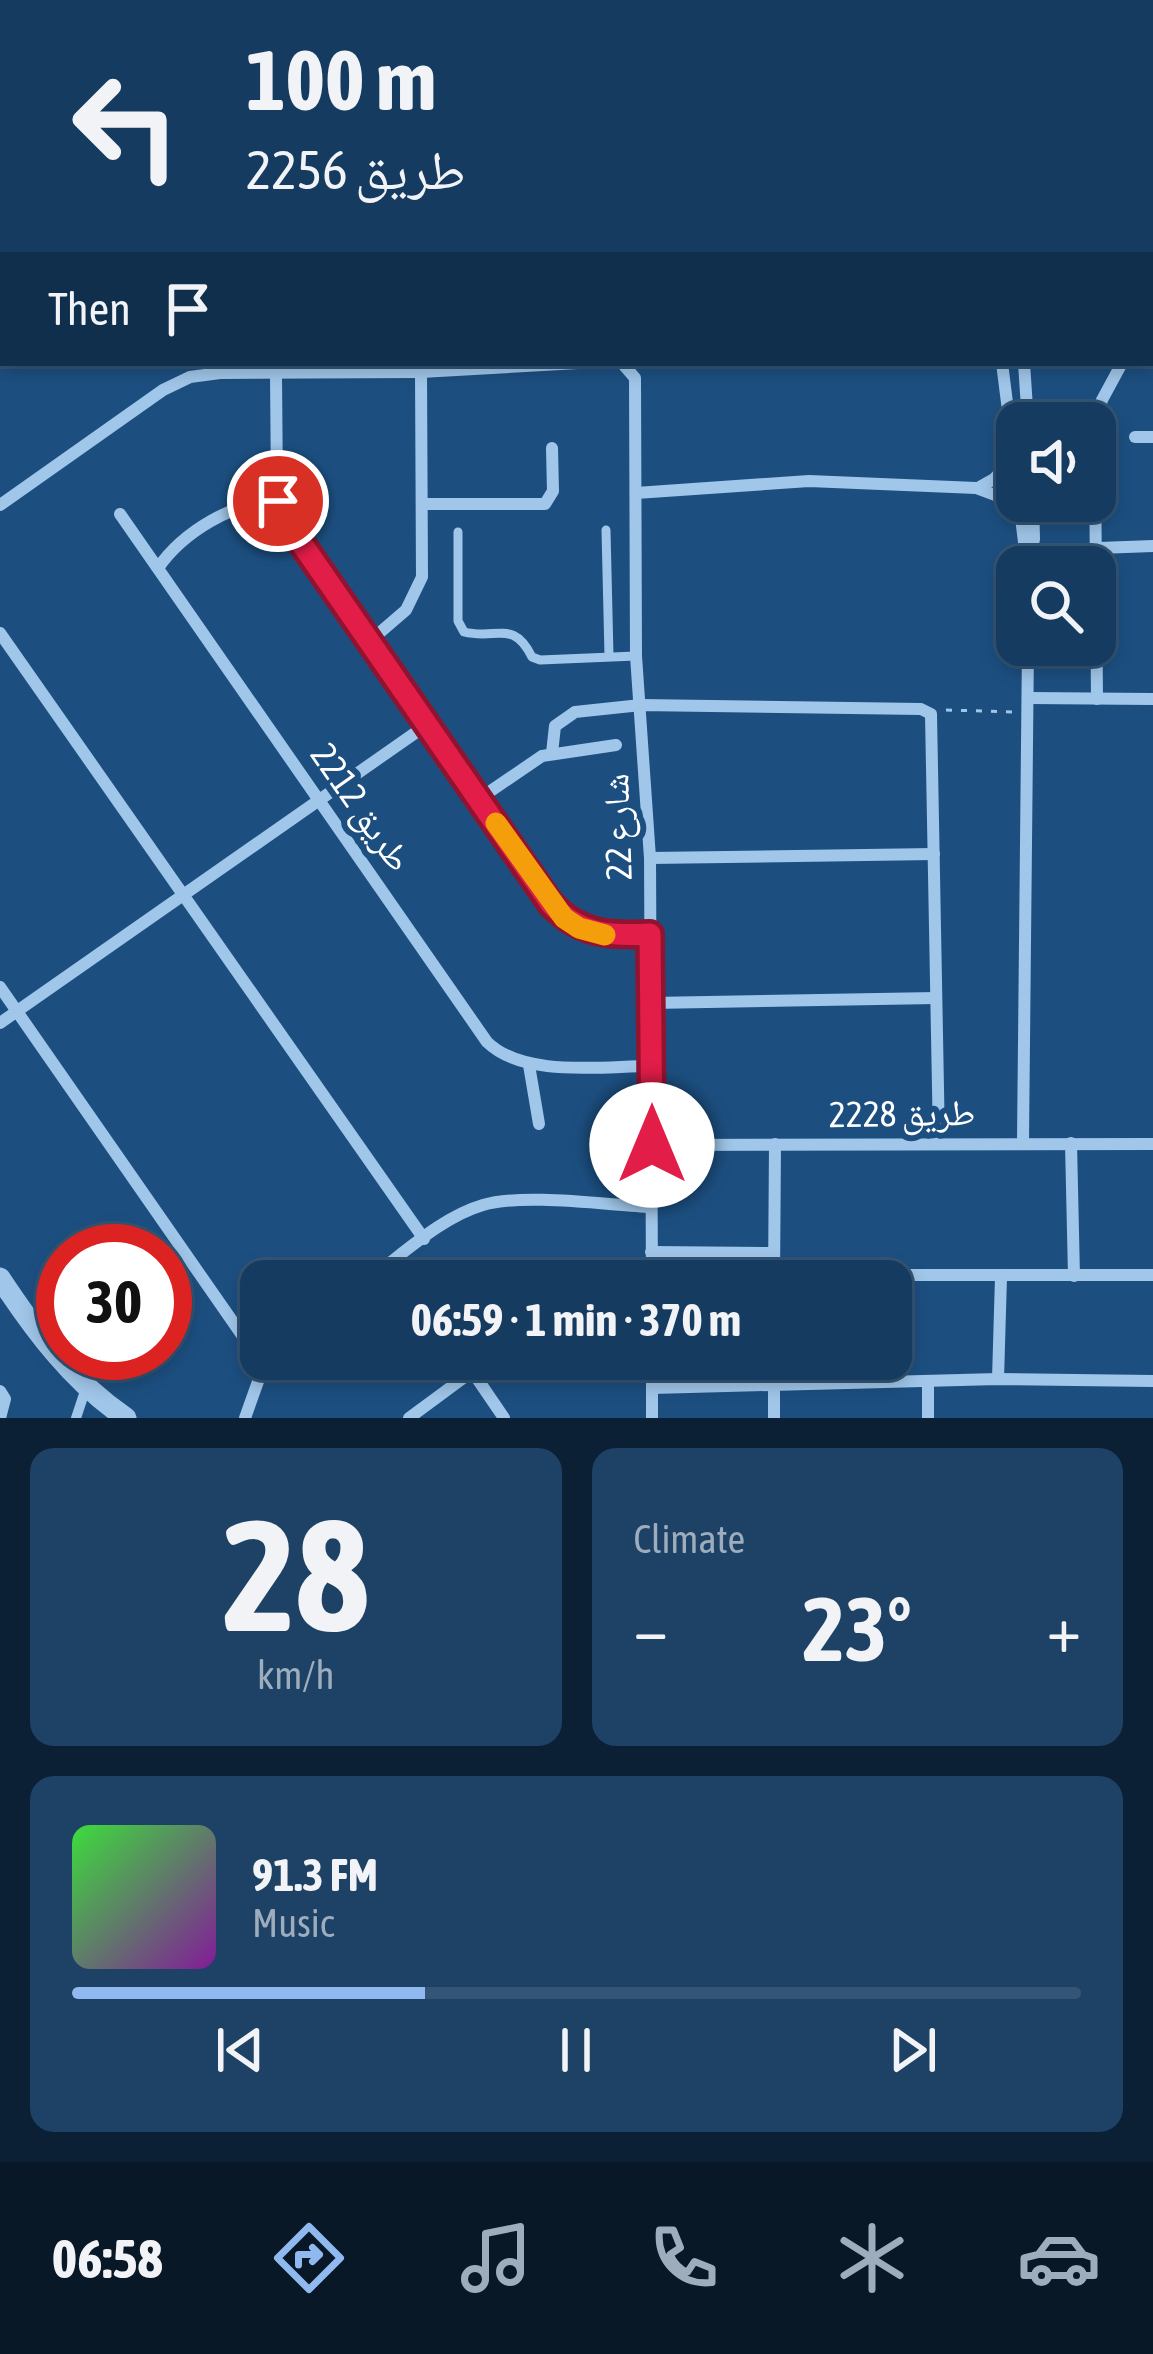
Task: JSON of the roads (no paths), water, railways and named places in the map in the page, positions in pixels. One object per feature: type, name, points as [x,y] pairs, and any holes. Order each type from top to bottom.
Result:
[{"type":"street","points":[[0,505],[176,383],[205,374],[526,366]]},
{"type":"street","points":[[1002,366],[1007,402]]},
{"type":"street","points":[[1024,366],[1027,402]]},
{"type":"street","points":[[1101,402],[1120,366]]},
{"type":"street","name":"شارع 22","points":[[627,367],[635,493],[636,656],[650,858],[652,1260]]},
{"type":"street","points":[[370,641],[393,623],[416,594],[424,558],[421,372]]},
{"type":"street","points":[[276,375],[278,501],[284,518],[564,918],[596,934],[650,934]]},
{"type":"street","points":[[1135,437],[1153,436]]},
{"type":"street","points":[[423,505],[545,504],[553,491],[552,448]]},
{"type":"street","points":[[976,488],[996,477]]},
{"type":"street","points":[[635,493],[809,481],[976,488],[996,494]]},
{"type":"street","points":[[158,568],[176,547],[228,512],[249,503],[278,501]]},
{"type":"street","name":"طريق 2212","points":[[120,514],[487,1042],[506,1057],[529,1065]]},
{"type":"street","points":[[1116,547],[1153,546]]},
{"type":"street","points":[[0,633],[424,1239]]},
{"type":"street","points":[[1023,1142],[1028,666]]},
{"type":"street","points":[[1097,666],[1097,698]]},
{"type":"street","points":[[1029,705],[1153,698]]},
{"type":"street","points":[[552,753],[555,726],[567,714],[640,705],[926,710],[932,719],[939,1142]]},
{"type":"street","points":[[0,1023],[428,724]]},
{"type":"street","points":[[479,799],[552,753],[616,745]]},
{"type":"street","points":[[650,858],[934,854]]},
{"type":"street","points":[[0,987],[240,1332]]},
{"type":"street","points":[[651,1003],[936,998]]},
{"type":"street","points":[[538,1124],[529,1065],[651,1066]]},
{"type":"street","points":[[1071,1143],[1074,1276]]},
{"type":"street","points":[[774,1260],[775,1144]]},
{"type":"street","name":"طريق 2228","points":[[652,1145],[1153,1144]]},
{"type":"street","points":[[395,1260],[470,1210],[499,1202],[651,1207]]},
{"type":"street","points":[[652,1252],[774,1253]]},
{"type":"street","points":[[912,1277],[1153,1275]]},
{"type":"street","points":[[998,1378],[1001,1276]]},
{"type":"street","points":[[0,1278],[53,1352],[86,1388],[126,1418]]},
{"type":"street","points":[[652,1388],[998,1378],[1153,1381]]},
{"type":"street","points":[[245,1418],[259,1380]]},
{"type":"street","points":[[410,1418],[460,1380]]},
{"type":"street","points":[[478,1380],[505,1418]]},
{"type":"street","points":[[652,1380],[652,1418]]},
{"type":"street","points":[[774,1382],[775,1418]]},
{"type":"street","points":[[928,1383],[928,1418]]},
{"type":"street","points":[[76,1418],[86,1388]]},
{"type":"street","points":[[0,1391],[5,1406],[0,1418]]},
{"type":"lane","points":[[606,530],[609,656]]},
{"type":"lane","points":[[458,532],[458,621],[464,632],[518,635],[539,660],[636,656]]},
{"type":"lane","points":[[607,578],[635,578]]}]
